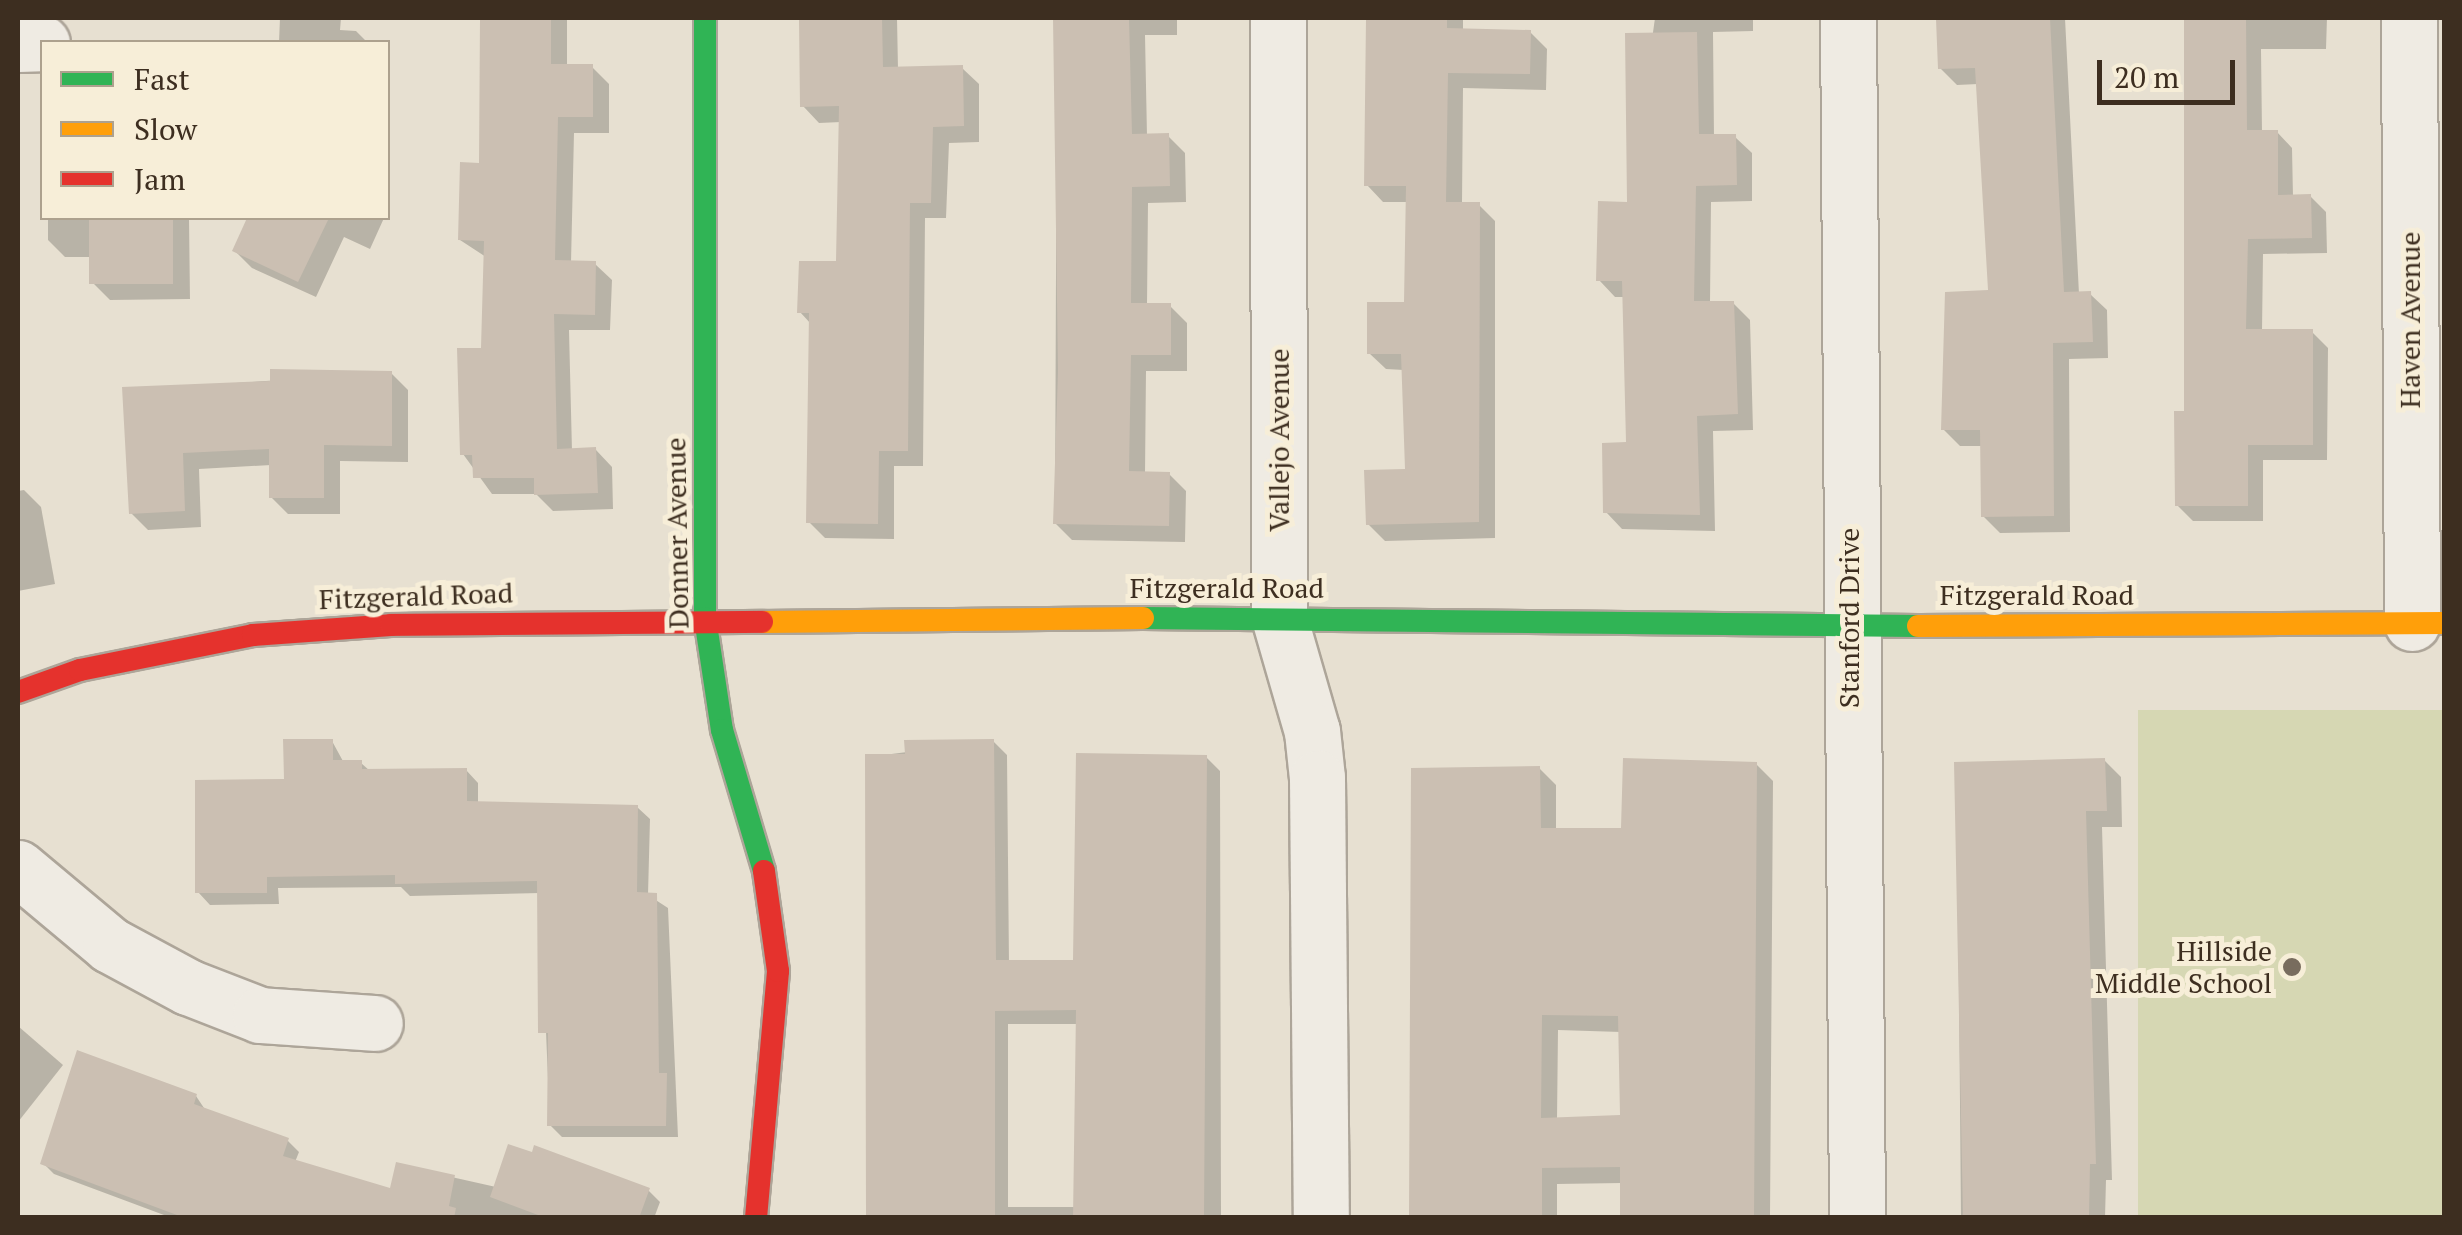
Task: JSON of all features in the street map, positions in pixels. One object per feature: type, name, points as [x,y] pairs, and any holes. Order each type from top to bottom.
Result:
[{"type":"main road","name":"Donner Avenue","points":[[706,18],[704,618],[722,730],[766,877],[778,971],[756,1218]]},
{"type":"main road","name":"Fitzgerald Road","points":[[18,692],[80,670],[253,635],[704,618],[1279,617],[1848,626],[2428,623]]},
{"type":"street","name":"Vallejo Avenue","points":[[1278,18],[1279,617],[1312,731],[1317,778],[1321,1218]]},
{"type":"street","name":"Stanford Drive","points":[[1848,18],[1848,626],[1857,1218]]},
{"type":"street","name":"Haven Avenue","points":[[2421,35],[2428,623]]},
{"type":"street","points":[[18,868],[110,946],[188,987],[260,1015],[375,1023]]},
{"type":"green space","name":"Hillside Middle School","points":[[2138,710],[2444,710],[2444,1217],[2138,1217]]},
{"type":"building","points":[[480,18],[551,18],[551,64],[593,64],[593,117],[558,117],[555,260],[596,261],[595,315],[554,314],[557,449],[596,447],[598,493],[534,495],[534,478],[473,478],[472,455],[460,455],[457,348],[481,348],[484,241],[458,240],[460,162],[479,163]]},
{"type":"building","points":[[799,18],[882,18],[883,67],[963,65],[964,126],[933,127],[931,203],[910,203],[908,451],[879,451],[878,524],[806,523],[809,313],[797,313],[799,261],[836,261],[839,106],[800,107]]},
{"type":"building","points":[[1053,18],[1129,18],[1132,134],[1169,133],[1170,186],[1132,187],[1131,303],[1171,303],[1171,355],[1131,355],[1129,471],[1170,472],[1169,526],[1053,524],[1058,371]]},
{"type":"building","points":[[1366,18],[1447,18],[1447,28],[1531,30],[1530,74],[1448,73],[1446,202],[1480,202],[1479,522],[1366,525],[1364,470],[1405,469],[1401,354],[1367,354],[1367,302],[1404,302],[1406,186],[1364,186]]},
{"type":"building","points":[[2050,18],[2064,292],[2091,291],[2093,342],[2053,343],[2054,516],[1981,517],[1980,430],[1941,430],[1945,292],[1988,290],[1975,68],[1938,69],[1936,19]]},
{"type":"building","points":[[2184,18],[2246,18],[2247,130],[2278,130],[2278,195],[2311,194],[2312,238],[2248,239],[2246,329],[2313,329],[2313,445],[2248,445],[2248,506],[2175,506],[2174,411],[2184,411]]},
{"type":"building","points":[[1697,32],[1699,134],[1736,134],[1737,185],[1696,186],[1694,301],[1734,301],[1738,414],[1697,416],[1700,515],[1603,513],[1602,443],[1626,442],[1622,281],[1596,281],[1598,201],[1627,202],[1625,33]]},
{"type":"building","points":[[89,220],[173,220],[173,284],[89,284]]},
{"type":"building","points":[[246,220],[328,220],[298,282],[232,251]]},
{"type":"building","points":[[270,369],[392,371],[392,446],[324,445],[324,498],[269,498],[269,449],[183,453],[185,511],[129,514],[122,387],[270,381]]},
{"type":"building","points":[[283,739],[333,739],[333,760],[362,760],[362,769],[467,768],[467,801],[638,805],[637,892],[657,893],[659,1073],[667,1073],[666,1126],[547,1126],[548,1033],[538,1033],[537,881],[395,884],[395,875],[267,877],[267,893],[195,893],[195,780],[284,779]]},
{"type":"building","points":[[994,739],[996,960],[1073,960],[1076,753],[1207,755],[1204,1218],[1073,1218],[1076,1010],[995,1011],[995,1218],[866,1215],[865,754],[905,754],[904,740]]},
{"type":"building","points":[[1623,758],[1757,762],[1754,1218],[1620,1218],[1620,1167],[1542,1168],[1542,1218],[1409,1218],[1411,768],[1540,766],[1541,828],[1621,828]],"holes":[[[1542,1015],[1618,1016],[1620,1115],[1541,1118]]]},
{"type":"building","points":[[2105,758],[2107,811],[2086,811],[2096,1164],[2090,1164],[2089,1218],[1963,1218],[1954,762]]},
{"type":"building","points":[[77,1050],[197,1094],[194,1104],[289,1138],[283,1156],[390,1188],[396,1162],[455,1175],[449,1206],[456,1208],[454,1218],[185,1218],[40,1164]]},
{"type":"building","points":[[508,1144],[532,1152],[534,1145],[650,1188],[639,1218],[546,1218],[490,1197]]},
{"type":"traffic: fast","points":[[705,18],[705,618],[722,730],[764,871]]},
{"type":"traffic: fast","points":[[1143,618],[1918,626]]},
{"type":"traffic: slow","points":[[762,622],[1143,618]]},
{"type":"traffic: slow","points":[[1918,626],[2444,623]]},
{"type":"traffic: jam","points":[[18,692],[80,670],[253,635],[391,625],[762,622]]},
{"type":"traffic: jam","points":[[756,1218],[778,971],[764,871]]},
{"type":"place","name":"Hillside Middle School","points":[[2292,967]]}]
